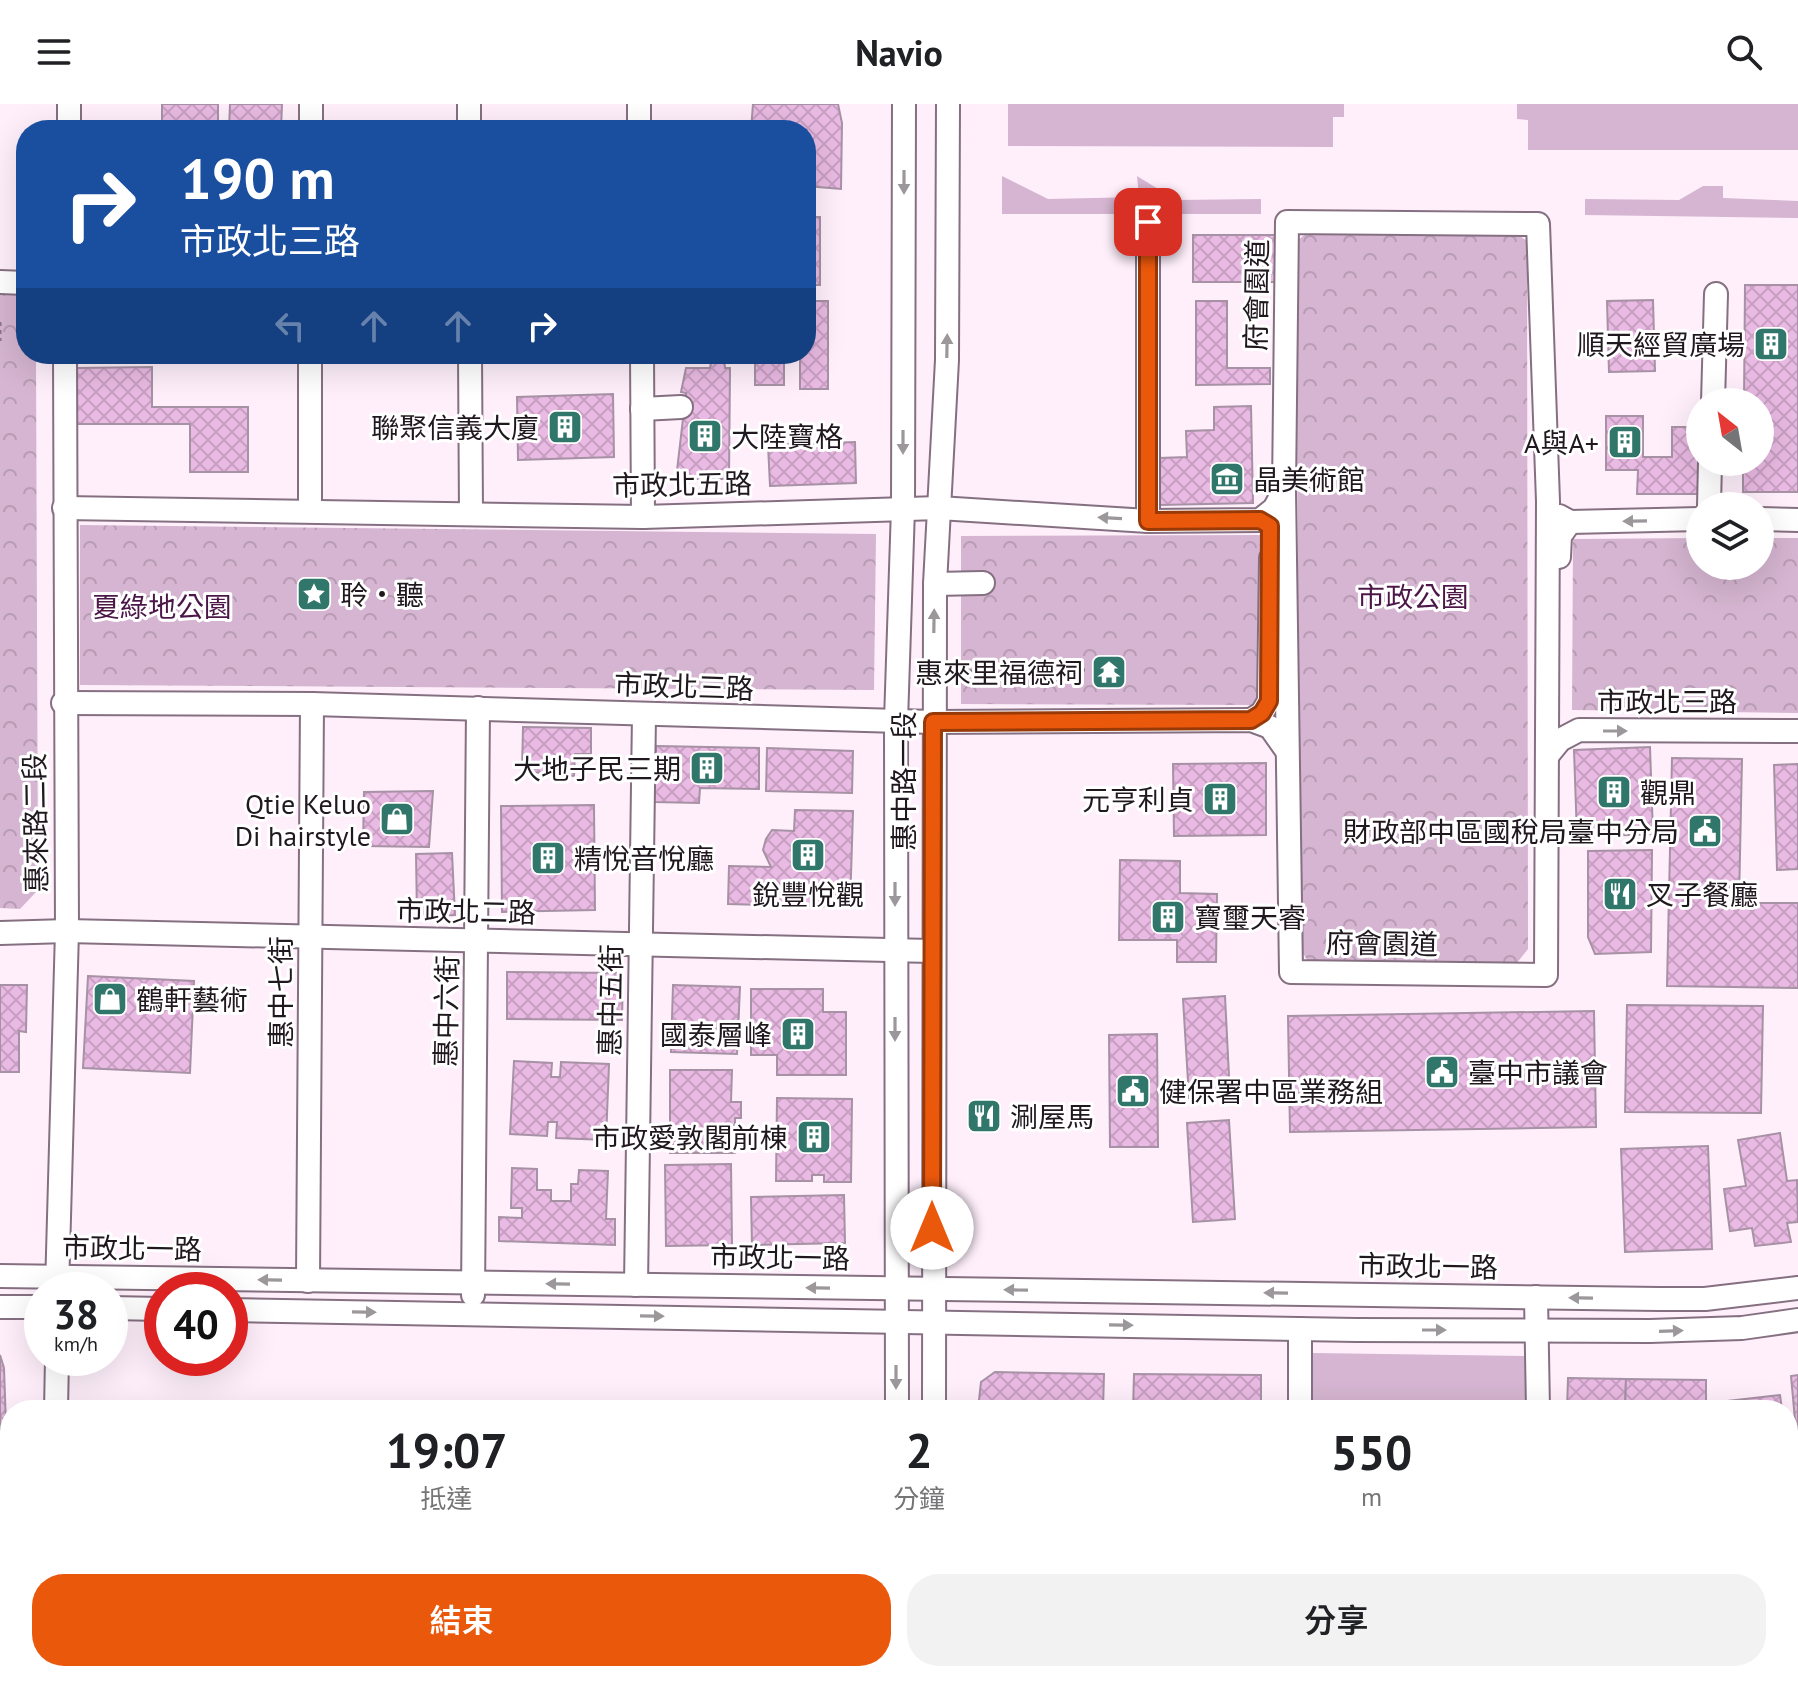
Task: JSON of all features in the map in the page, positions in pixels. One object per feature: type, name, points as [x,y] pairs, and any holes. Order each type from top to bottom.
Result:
[{"type":"street","name":"惠中路一段","points":[[897,1400],[896,721],[903,508],[904,104]]},
{"type":"street","name":"惠中路一段","points":[[934,1400],[931,1321],[933,722],[935,584],[947,360],[948,104]]},
{"type":"street","points":[[1148,222],[1148,521]]},
{"type":"street","name":"府會園道","points":[[1287,222],[1538,224],[1548,501],[1555,630],[1547,756],[1546,975],[1291,972],[1287,752],[1279,628],[1287,222]]},
{"type":"street","points":[[1713,388],[1716,294]]},
{"type":"street","name":"惠來路二段","points":[[58,1272],[67,931],[63,703],[65,364]]},
{"type":"street","points":[[310,364],[310,511]]},
{"type":"street","points":[[470,364],[471,513]]},
{"type":"street","points":[[642,364],[643,517]]},
{"type":"street","points":[[642,409],[681,407]]},
{"type":"street","points":[[1251,720],[1262,713],[1269,701],[1279,628],[1272,529],[1260,520],[1274,509],[1284,490]]},
{"type":"street","points":[[1548,501],[1558,515],[1570,522],[1686,519]]},
{"type":"street","name":"市政北五路","points":[[64,508],[643,517],[939,508],[1148,521],[1260,520]]},
{"type":"street","points":[[1774,519],[1798,520]]},
{"type":"street","points":[[1570,522],[1559,541],[1555,630],[1562,714],[1568,726],[1579,730]]},
{"type":"street","points":[[935,584],[983,583]]},
{"type":"street","name":"市政北三路","points":[[63,703],[312,704],[933,722],[1251,720]]},
{"type":"street","name":"惠中七街","points":[[308,1281],[312,704]]},
{"type":"street","name":"惠中六街","points":[[473,1314],[478,708]]},
{"type":"street","name":"惠中五街","points":[[636,1285],[644,715]]},
{"type":"street","points":[[1251,720],[1274,731],[1287,752]]},
{"type":"street","name":"市政北三路","points":[[1547,756],[1560,740],[1579,730],[1798,731]]},
{"type":"street","name":"市政北二路","points":[[0,933],[67,931],[931,951]]},
{"type":"street","name":"市政北一路","points":[[0,1276],[24,1279]]},
{"type":"street","name":"市政北一路","points":[[128,1283],[308,1281],[1705,1299],[1798,1288]]},
{"type":"street","points":[[1536,1297],[1538,1400]]},
{"type":"street","points":[[0,1307],[24,1307]]},
{"type":"street","points":[[248,1310],[1300,1329],[1742,1328],[1798,1320]]},
{"type":"street","points":[[1300,1329],[1300,1400]]},
{"type":"street","points":[[56,1400],[57,1376]]},
{"type":"path","points":[[0,322],[0,341]]},
{"type":"path","points":[[961,671],[1088,670]]},
{"type":"green space","points":[[1008,104],[1344,104],[1344,117],[1333,117],[1333,147],[1008,146]]},
{"type":"green space","points":[[1517,104],[1798,104],[1798,150],[1528,150],[1528,120],[1517,119]]},
{"type":"green space","points":[[1002,176],[1048,199],[1139,197],[1137,176],[1176,200],[1261,199],[1261,214],[1002,214]]},
{"type":"green space","points":[[1703,186],[1723,186],[1723,198],[1798,201],[1798,218],[1585,215],[1585,199],[1679,200]]},
{"type":"green space","name":"市政公園","points":[[1507,227],[1527,241],[1528,949],[1516,964],[1310,964],[1300,949],[1296,242],[1310,230]]},
{"type":"green space","points":[[0,294],[16,295],[16,364],[36,364],[38,890],[20,909],[0,908]]},
{"type":"green space","name":"夏綠地公園","points":[[80,525],[876,534],[874,690],[80,685]]},
{"type":"green space","points":[[1262,535],[1262,705],[961,704],[961,536]]},
{"type":"green space","points":[[1686,538],[1686,580],[1774,580],[1774,538],[1798,538],[1798,713],[1572,710],[1573,539]]},
{"type":"green space","points":[[1312,1353],[1525,1356],[1525,1400],[1313,1400]]},
{"type":"building","points":[[162,104],[218,104],[218,120],[162,120]]},
{"type":"building","points":[[230,104],[282,104],[281,120],[229,120]]},
{"type":"building","points":[[753,104],[838,104],[842,123],[841,189],[816,187],[816,120],[752,120]]},
{"type":"building","points":[[816,217],[820,217],[820,285],[816,285]]},
{"type":"building","points":[[1193,235],[1278,235],[1277,282],[1193,282]]},
{"type":"building","name":"順天經貿廣場","points":[[1745,285],[1798,285],[1798,492],[1743,492],[1743,476],[1774,476],[1774,388],[1744,388]]},
{"type":"building","points":[[1653,300],[1655,371],[1609,372],[1607,301]]},
{"type":"building","points":[[816,301],[828,301],[828,389],[800,389],[800,364],[816,364]]},
{"type":"building","points":[[1196,301],[1227,301],[1227,368],[1270,368],[1270,384],[1196,385]]},
{"type":"building","name":"大陸寶格","points":[[711,364],[725,364],[725,368],[730,368],[729,479],[676,479],[686,393],[681,392],[686,368],[710,368]]},
{"type":"building","points":[[755,364],[784,364],[784,385],[755,385]]},
{"type":"building","points":[[152,367],[152,407],[248,407],[248,472],[190,472],[190,424],[76,424],[76,368]]},
{"type":"building","name":"聯聚信義大廈","points":[[613,394],[614,457],[518,460],[517,397]]},
{"type":"building","points":[[1251,406],[1253,503],[1160,505],[1159,458],[1187,457],[1186,431],[1214,430],[1214,407]]},
{"type":"building","name":"A與A+","points":[[1606,416],[1643,416],[1643,457],[1672,457],[1672,427],[1686,427],[1686,476],[1703,476],[1706,492],[1637,494],[1638,470],[1606,470]]},
{"type":"building","points":[[855,442],[856,483],[770,486],[768,445]]},
{"type":"building","points":[[523,727],[591,728],[591,754],[575,754],[574,776],[522,771]]},
{"type":"building","name":"大地子民三期","points":[[656,746],[759,748],[759,789],[700,788],[699,803],[654,802]]},
{"type":"building","name":"觀鼎","points":[[1650,747],[1653,834],[1577,837],[1574,750]]},
{"type":"building","points":[[767,748],[853,751],[852,793],[766,791]]},
{"type":"building","name":"財政部中區國稅局臺中分局","points":[[1672,758],[1742,759],[1739,903],[1798,903],[1798,988],[1667,986]]},
{"type":"building","name":"元亨利貞","points":[[1266,763],[1266,835],[1174,836],[1173,764]]},
{"type":"building","points":[[1798,764],[1798,869],[1777,870],[1774,765]]},
{"type":"building","name":"Qtie Keluo Di hairstyle","points":[[433,791],[429,847],[363,846],[364,792]]},
{"type":"building","name":"精悅音悅廳","points":[[594,805],[595,910],[502,912],[501,806]]},
{"type":"building","name":"銳豐悅觀","points":[[795,810],[853,811],[850,907],[728,904],[729,866],[771,867],[763,850],[766,839],[772,830],[794,831]]},
{"type":"building","name":"叉子餐廳","points":[[1652,850],[1651,952],[1595,954],[1588,937],[1588,851]]},
{"type":"building","points":[[452,853],[455,915],[417,917],[416,854]]},
{"type":"building","name":"寶璽天睿","points":[[1120,860],[1180,861],[1180,893],[1217,894],[1216,962],[1177,962],[1177,940],[1119,940]]},
{"type":"building","points":[[507,972],[623,973],[622,1020],[507,1019]]},
{"type":"building","points":[[88,976],[194,981],[190,1073],[83,1068]]},
{"type":"building","points":[[0,985],[27,985],[26,1032],[19,1031],[19,1072],[0,1072]]},
{"type":"building","points":[[673,985],[740,987],[737,1054],[671,1052]]},
{"type":"building","name":"國泰層峰","points":[[751,989],[823,989],[823,1012],[846,1012],[846,1075],[777,1075],[777,1055],[751,1055]]},
{"type":"building","points":[[1225,996],[1230,1096],[1189,1098],[1183,999]]},
{"type":"building","points":[[1627,1005],[1763,1006],[1761,1113],[1625,1112]]},
{"type":"building","name":"臺中市議會","points":[[1594,1011],[1596,1127],[1290,1132],[1288,1016]]},
{"type":"building","name":"健保署中區業務組","points":[[1157,1034],[1158,1147],[1110,1147],[1109,1035]]},
{"type":"building","points":[[514,1061],[552,1063],[551,1077],[560,1077],[561,1062],[609,1064],[606,1140],[556,1138],[557,1122],[548,1122],[547,1136],[510,1134]]},
{"type":"building","points":[[670,1070],[732,1070],[731,1102],[741,1102],[741,1118],[735,1118],[735,1153],[670,1153]]},
{"type":"building","name":"市政愛敦閣前棟","points":[[777,1098],[852,1099],[851,1182],[824,1182],[824,1175],[812,1175],[812,1181],[776,1181]]},
{"type":"building","points":[[1229,1120],[1235,1219],[1193,1222],[1187,1123]]},
{"type":"building","points":[[1780,1133],[1787,1181],[1797,1180],[1798,1222],[1787,1223],[1791,1242],[1755,1246],[1752,1228],[1730,1231],[1724,1189],[1746,1186],[1738,1140]]},
{"type":"building","points":[[1708,1146],[1712,1249],[1625,1252],[1621,1149]]},
{"type":"building","points":[[731,1164],[732,1245],[666,1246],[665,1165]]},
{"type":"building","points":[[512,1168],[537,1169],[537,1190],[551,1190],[551,1201],[571,1201],[571,1184],[578,1184],[579,1170],[608,1171],[606,1219],[615,1219],[615,1245],[499,1241],[499,1217],[522,1218],[522,1208],[511,1208]]},
{"type":"building","points":[[844,1195],[845,1243],[752,1245],[751,1197]]},
{"type":"building","points":[[0,1355],[4,1368],[5,1400],[0,1400]]},
{"type":"building","points":[[995,1372],[1104,1374],[1103,1400],[979,1400],[981,1382]]},
{"type":"building","points":[[1134,1374],[1261,1375],[1261,1400],[1133,1400]]},
{"type":"building","points":[[1798,1375],[1798,1400],[1793,1400],[1791,1376]]},
{"type":"building","points":[[1568,1378],[1626,1379],[1625,1400],[1567,1400]]},
{"type":"building","points":[[1626,1379],[1706,1380],[1706,1400],[1625,1400]]},
{"type":"building","points":[[1780,1395],[1781,1400],[1737,1400]]},
{"type":"place","name":"順天經貿廣場","points":[[1771,344]]},
{"type":"place","name":"聯聚信義大廈","points":[[565,427]]},
{"type":"place","name":"大陸寶格","points":[[705,436]]},
{"type":"place","name":"A與A+","points":[[1625,442]]},
{"type":"place","name":"晶美術館","points":[[1227,479]]},
{"type":"place","name":"聆‧聽","points":[[314,594]]},
{"type":"place","name":"惠來里福德祠","points":[[1109,672]]},
{"type":"place","name":"大地子民三期","points":[[707,768]]},
{"type":"place","name":"觀鼎","points":[[1614,792]]},
{"type":"place","name":"元亨利貞","points":[[1220,799]]},
{"type":"place","name":"Qtie Keluo Di hairstyle","points":[[397,819]]},
{"type":"place","name":"財政部中區國稅局臺中分局","points":[[1705,831]]},
{"type":"place","name":"銳豐悅觀","points":[[808,855]]},
{"type":"place","name":"精悅音悅廳","points":[[548,858]]},
{"type":"place","name":"叉子餐廳","points":[[1620,894]]},
{"type":"place","name":"寶璽天睿","points":[[1168,917]]},
{"type":"place","name":"鶴軒藝術","points":[[110,999]]},
{"type":"place","name":"國泰層峰","points":[[798,1034]]},
{"type":"place","name":"臺中市議會","points":[[1442,1072]]},
{"type":"place","name":"健保署中區業務組","points":[[1133,1091]]},
{"type":"place","name":"涮屋馬","points":[[984,1116]]},
{"type":"place","name":"市政愛敦閣前棟","points":[[814,1137]]},
{"type":"route","points":[[932,1228],[933,722],[1251,720],[1267,708],[1269,701],[1272,529],[1268,523],[1260,520],[1148,521],[1148,222]]}]
